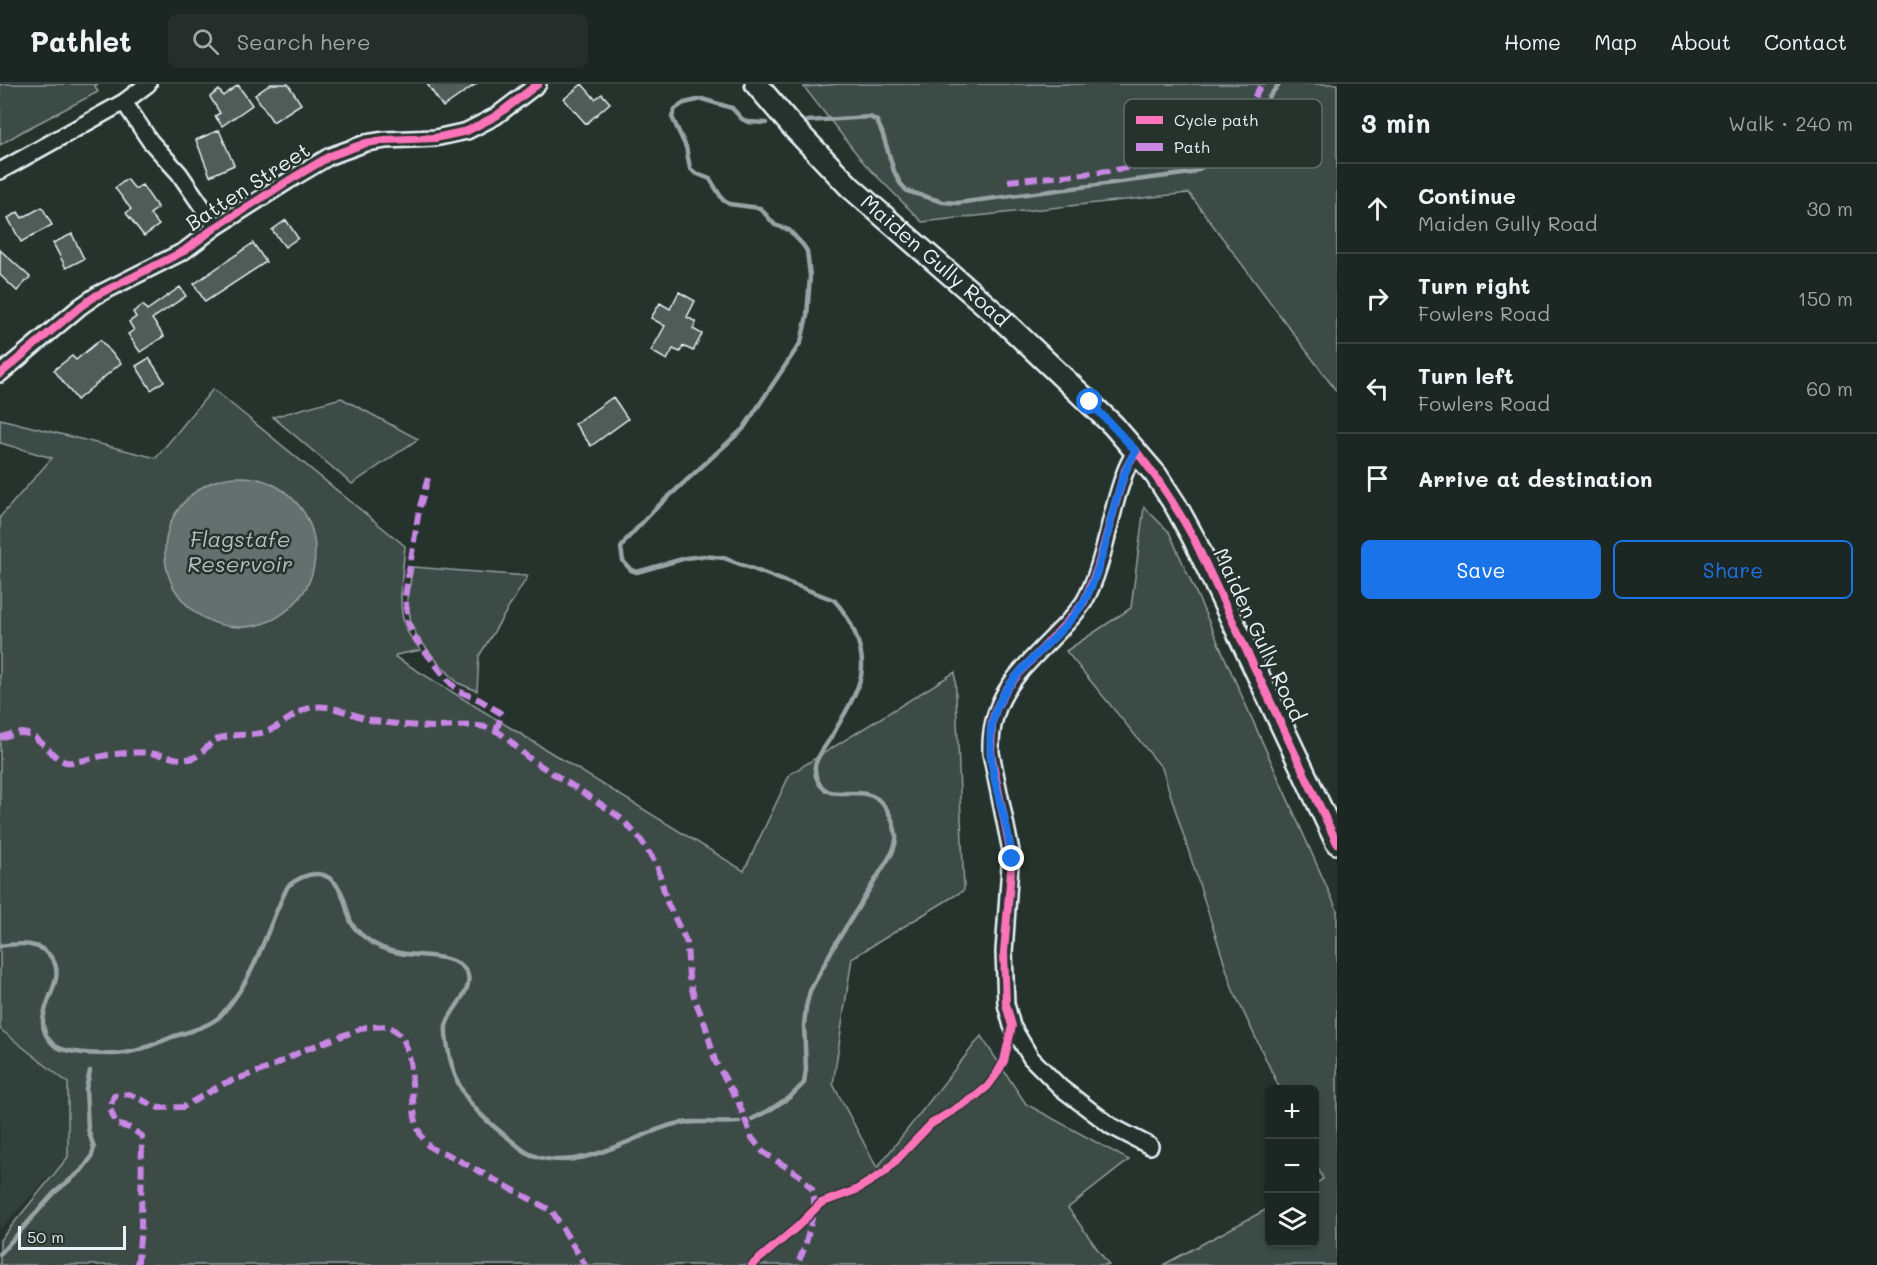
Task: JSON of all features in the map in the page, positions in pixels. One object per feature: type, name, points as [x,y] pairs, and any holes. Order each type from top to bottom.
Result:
[{"type":"street","points":[[0,171],[124,102],[148,84]]},
{"type":"street","name":"Batten Street","points":[[0,374],[97,295],[172,258],[216,227],[330,156],[366,143],[435,138],[467,131],[496,116],[538,84]]},
{"type":"street","name":"Maiden Gully Road","points":[[756,84],[850,188],[996,314],[1090,402],[1156,475],[1194,539],[1337,843]]},
{"type":"street","points":[[124,102],[150,141],[179,173],[216,227]]},
{"type":"street","points":[[1136,451],[1125,470],[1097,569],[1084,602],[1006,690],[996,709],[990,737],[991,753],[1011,850],[1004,952],[1006,1004],[1012,1026],[1031,1059],[1061,1088],[1111,1126],[1150,1146]]},
{"type":"shaded area","points":[[0,84],[98,84],[95,86],[98,92],[0,145]]},
{"type":"shaded area","points":[[839,84],[1337,84],[1337,392],[1189,193],[922,222],[864,163],[804,87]]},
{"type":"shaded area","points":[[213,389],[405,546],[401,589],[402,612],[407,631],[421,650],[395,657],[744,871],[790,774],[955,672],[964,890],[852,958],[833,1084],[877,1168],[981,1036],[1026,1104],[1129,1160],[1068,1208],[1109,1265],[0,1265],[0,1240],[68,1157],[68,1083],[0,1029],[0,517],[52,458],[0,443],[0,419],[156,458]]},
{"type":"shaded area","points":[[341,398],[418,439],[352,484],[273,417]]},
{"type":"shaded area","points":[[1144,507],[1169,532],[1337,910],[1337,1265],[1163,1265],[1265,1210],[1265,1247],[1319,1247],[1319,1182],[1323,1179],[1319,1170],[1319,1085],[1278,1085],[1233,990],[1162,768],[1066,651],[1131,608]]},
{"type":"shaded area","points":[[413,567],[528,576],[479,656],[477,691],[458,683],[417,636],[411,622],[407,599]]},
{"type":"shaded area","points":[[0,1029],[68,1083],[68,1157],[0,1229]]},
{"type":"water","name":"Flagstafe Reservoir","points":[[240,477],[269,482],[282,489],[293,499],[303,510],[310,523],[315,552],[310,581],[303,594],[293,605],[282,615],[269,622],[240,627],[211,622],[198,615],[187,605],[177,594],[170,581],[165,552],[170,523],[177,510],[187,499],[198,489],[211,482]]},
{"type":"building","points":[[271,84],[288,84],[301,104],[273,122],[255,95]]},
{"type":"building","points":[[427,84],[476,84],[443,107]]},
{"type":"building","points":[[582,84],[595,99],[602,94],[610,103],[586,124],[564,99]]},
{"type":"building","points":[[238,85],[252,105],[222,126],[215,116],[220,113],[210,97],[219,90],[223,96]]},
{"type":"building","points":[[219,130],[234,165],[210,176],[196,140]]},
{"type":"building","points":[[127,179],[135,189],[142,185],[158,208],[150,214],[159,225],[144,236],[126,213],[131,209],[115,188]]},
{"type":"building","points":[[42,207],[52,225],[21,242],[8,218],[18,212],[22,218]]},
{"type":"building","points":[[286,220],[298,238],[285,247],[272,230]]},
{"type":"building","points":[[72,234],[84,259],[66,268],[53,243]]},
{"type":"building","points":[[253,243],[266,262],[205,302],[194,284]]},
{"type":"building","points":[[0,250],[30,277],[17,291],[0,275]]},
{"type":"building","points":[[180,287],[186,296],[152,319],[164,336],[140,352],[128,334],[134,330],[129,322],[136,317],[133,312],[143,305],[147,310]]},
{"type":"building","points":[[679,292],[695,301],[687,317],[696,322],[693,329],[702,334],[693,351],[683,346],[680,352],[673,349],[667,360],[651,351],[665,326],[651,318],[660,303],[670,309]]},
{"type":"building","points":[[100,340],[121,363],[77,400],[54,370],[72,356],[76,360]]},
{"type":"building","points":[[149,358],[164,381],[151,390],[136,366]]},
{"type":"building","points":[[613,397],[628,419],[591,446],[575,424]]},
{"type":"waterway","points":[[1268,99],[1279,84]]},
{"type":"waterway","points":[[752,1119],[791,1096],[804,1083],[806,1069],[804,1025],[810,991],[833,948],[892,853],[896,838],[890,816],[878,799],[866,794],[830,792],[820,785],[815,774],[818,758],[849,705],[861,676],[861,656],[856,635],[834,600],[724,558],[703,556],[686,558],[637,572],[631,570],[623,561],[621,548],[626,540],[655,509],[743,429],[801,342],[807,316],[810,276],[807,251],[789,230],[775,225],[760,208],[729,204],[723,200],[710,179],[695,173],[690,168],[686,147],[672,117],[675,109],[684,103],[702,99],[732,108],[748,122],[766,123]]},
{"type":"waterway","points":[[807,121],[870,117],[877,121],[900,183],[907,191],[943,202],[957,203],[1191,173],[1200,168]]},
{"type":"waterway","points":[[0,946],[15,944],[36,946],[43,949],[53,960],[56,980],[44,1013],[43,1024],[46,1035],[54,1045],[81,1053],[127,1052],[202,1027],[219,1017],[237,994],[254,965],[288,886],[302,877],[324,875],[330,878],[341,892],[354,927],[371,942],[396,952],[447,959],[455,962],[467,973],[468,986],[446,1026],[447,1042],[454,1071],[470,1103],[496,1129],[525,1152],[550,1159],[568,1160],[603,1152],[671,1125],[688,1122],[739,1122]]},
{"type":"waterway","points":[[0,1254],[54,1193],[81,1171],[91,1158],[94,1148],[88,1129],[86,1089],[90,1071]]},
{"type":"marked path","points":[[1253,99],[1262,84]]},
{"type":"marked path","points":[[1008,181],[1125,168]]},
{"type":"marked path","points":[[428,478],[419,510],[405,596],[408,622],[413,636],[458,691],[480,700],[502,714],[496,731]]},
{"type":"marked path","points":[[0,738],[16,733],[28,734],[39,740],[57,758],[66,762],[135,752],[187,759],[196,757],[216,740],[234,735],[265,732],[303,710],[317,707],[334,708],[382,722],[434,727],[475,726],[500,733],[527,756],[623,820],[640,839],[657,865],[667,902],[687,943],[689,978],[715,1061],[738,1101],[752,1138],[763,1152],[799,1175],[812,1189],[814,1210],[805,1247],[797,1265]]},
{"type":"marked path","points":[[136,1265],[141,1226],[142,1136],[130,1128],[116,1124],[110,1108],[114,1096],[129,1094],[159,1108],[183,1107],[225,1083],[269,1068],[304,1050],[366,1027],[389,1026],[402,1037],[408,1052],[417,1124],[422,1137],[430,1147],[552,1211],[585,1265]]},
{"type":"cycle path","points":[[0,374],[97,295],[184,251],[216,227],[330,156],[366,143],[435,138],[467,131],[496,116],[538,84]]},
{"type":"cycle path","points":[[752,1265],[797,1227],[821,1203],[856,1190],[885,1172],[931,1124],[988,1086],[1004,1061],[1012,1026],[1006,1004],[1004,952],[1012,859],[991,753],[992,722],[1006,690],[1084,602],[1097,569],[1125,470],[1136,451],[1167,494],[1194,539],[1337,843]]},
{"type":"route","points":[[1012,859],[991,753],[992,722],[1006,690],[1084,602],[1097,569],[1125,470],[1136,451],[1090,402]]}]
